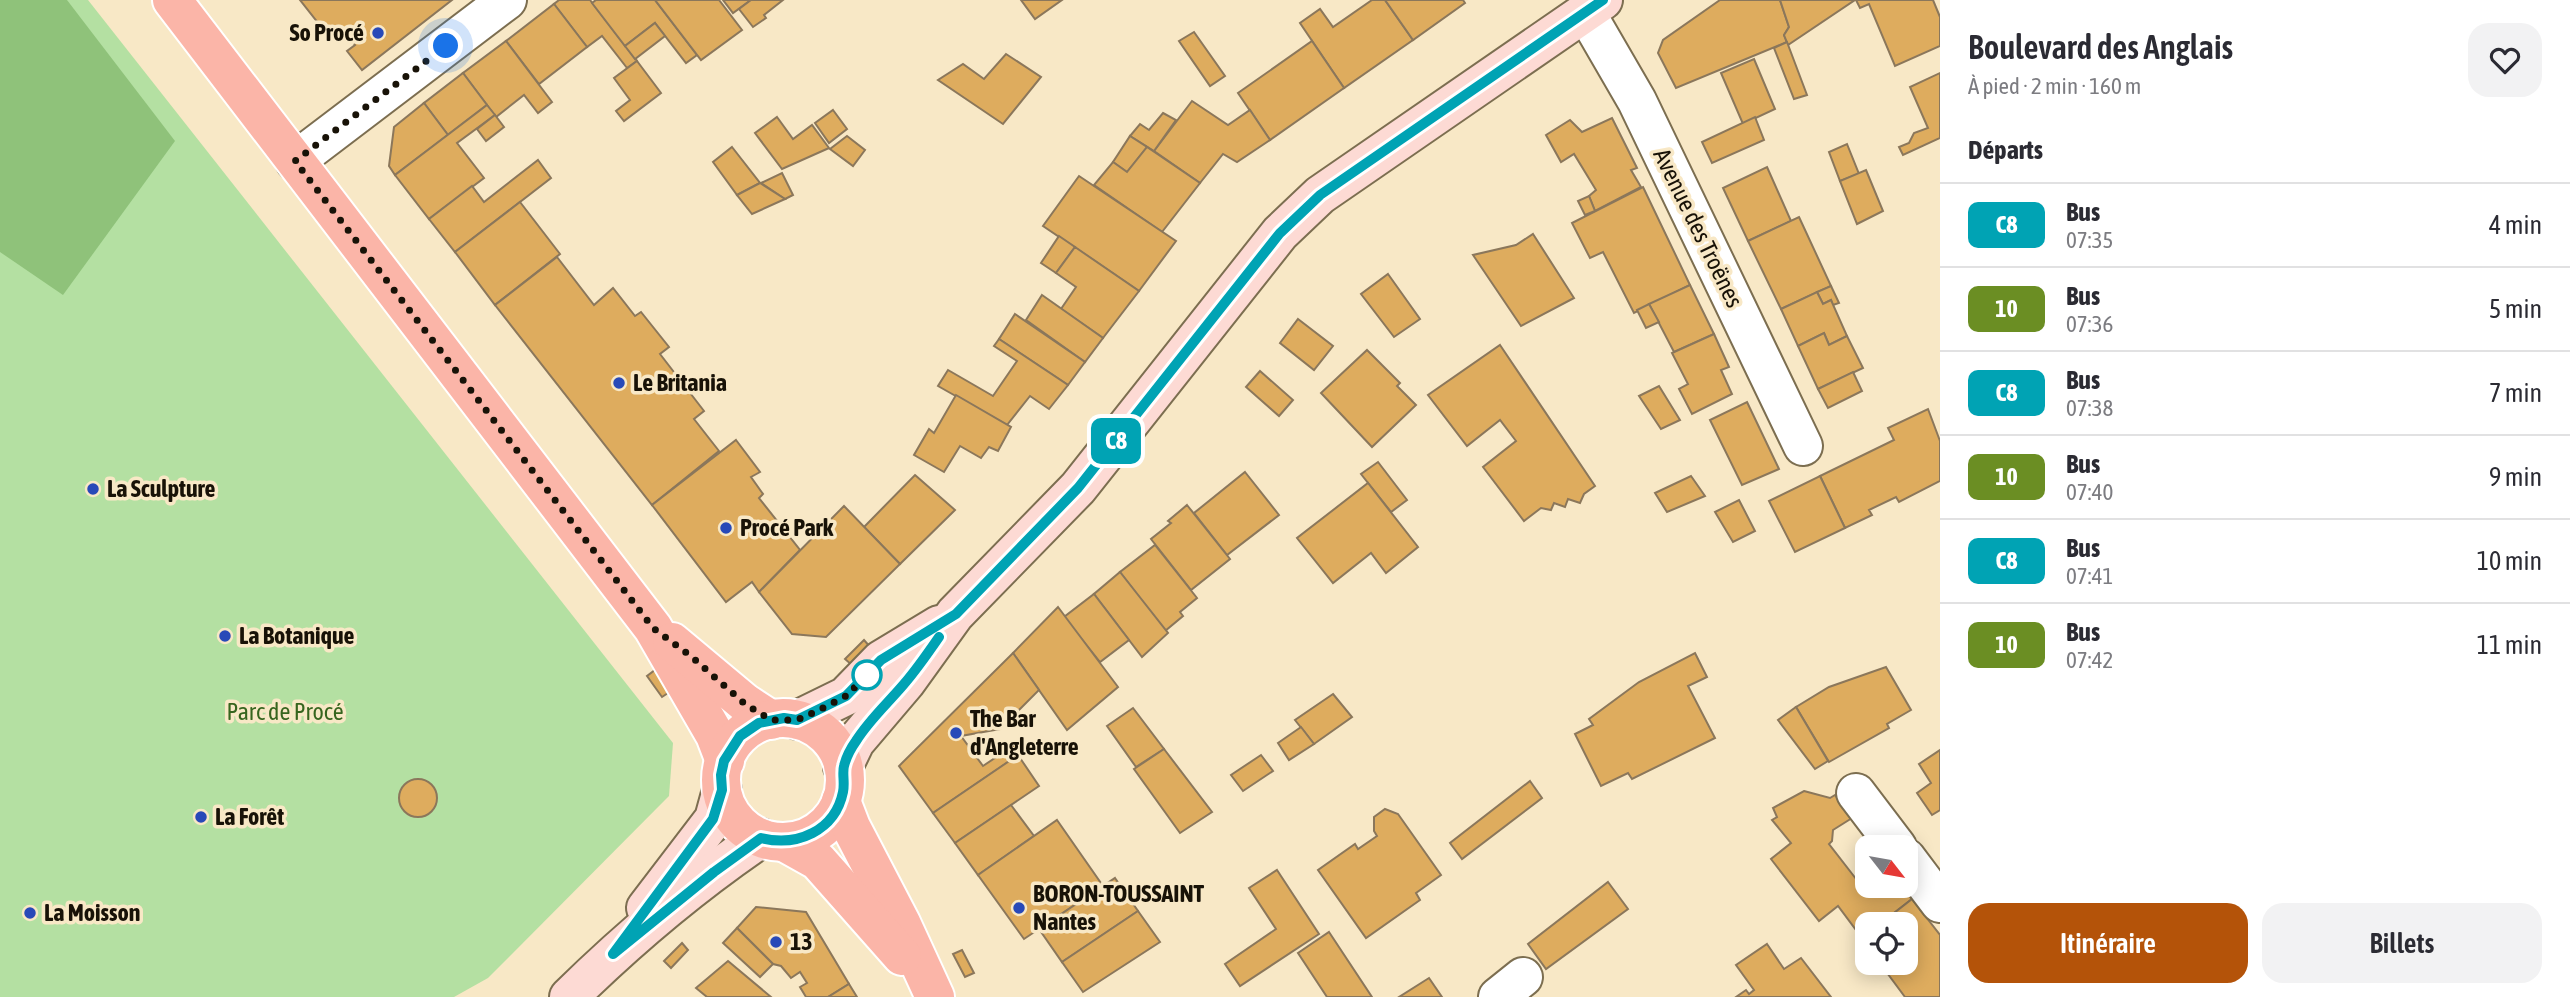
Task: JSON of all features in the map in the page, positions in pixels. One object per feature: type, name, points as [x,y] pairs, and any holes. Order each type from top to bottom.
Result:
[{"type":"main road","points":[[172,0],[653,628],[715,735],[725,802],[738,823],[818,861],[932,992]]},
{"type":"main road","points":[[653,628],[692,657],[745,704],[784,720]]},
{"type":"main road","points":[[723,776],[740,736],[759,723],[784,720],[807,723],[825,735],[834,745],[850,827],[901,923],[932,992]]},
{"type":"main road","points":[[773,840],[799,840],[824,826],[834,814],[842,784]]},
{"type":"street","points":[[295,161],[507,0]]},
{"type":"street","points":[[842,784],[855,742],[906,682],[956,614],[1078,488],[1280,233],[1320,195],[1595,7]]},
{"type":"street","name":"Avenue des Troënes","points":[[1595,7],[1637,101],[1803,446]]},
{"type":"street","points":[[784,720],[846,696],[881,660],[956,614]]},
{"type":"street","points":[[613,954],[713,819],[723,776]]},
{"type":"street","points":[[1856,793],[1888,835]]},
{"type":"street","points":[[569,997],[613,954],[714,872],[773,840]]},
{"type":"street","points":[[1918,874],[1940,903]]},
{"type":"green space","name":"Parc de Procé","points":[[0,0],[88,0],[673,743],[669,796],[488,978],[454,997],[0,997]]},
{"type":"green space","points":[[0,0],[67,0],[175,141],[63,295],[0,252]]},
{"type":"building","name":"So Procé","points":[[300,0],[452,0],[362,70],[347,51],[355,45],[342,28],[330,38]]},
{"type":"building","points":[[559,0],[590,0],[637,61],[627,68],[602,36],[587,47],[554,4]]},
{"type":"building","points":[[596,0],[655,0],[697,55],[686,63],[655,23],[625,46],[592,3]]},
{"type":"building","points":[[655,0],[719,0],[742,30],[701,60]]},
{"type":"building","points":[[723,0],[751,0],[733,13]]},
{"type":"building","points":[[751,0],[783,0],[753,27],[739,9]]},
{"type":"building","points":[[1021,0],[1062,0],[1035,19]]},
{"type":"building","points":[[1372,0],[1385,0],[1413,40],[1344,88],[1300,23],[1320,9],[1333,27]]},
{"type":"building","points":[[1385,0],[1463,0],[1465,3],[1413,40]]},
{"type":"building","points":[[1720,0],[1780,0],[1789,27],[1784,35],[1787,42],[1676,88],[1658,53],[1663,40]]},
{"type":"building","points":[[1780,0],[1855,0],[1788,45],[1784,35],[1789,27]]},
{"type":"building","points":[[1856,0],[1933,0],[1940,17],[1940,46],[1895,66],[1869,4],[1860,8]]},
{"type":"building","points":[[554,4],[587,47],[539,84],[506,41]]},
{"type":"building","points":[[655,23],[665,36],[635,59],[625,46]]},
{"type":"building","points":[[1194,32],[1225,76],[1210,86],[1179,41]]},
{"type":"building","points":[[506,41],[552,102],[538,113],[524,95],[496,117],[463,73]]},
{"type":"building","points":[[1312,41],[1344,88],[1270,140],[1238,93]]},
{"type":"building","points":[[1787,42],[1807,95],[1794,99],[1774,48]]},
{"type":"building","points":[[1006,54],[1041,77],[1003,124],[938,80],[963,64],[984,79]]},
{"type":"building","points":[[1754,59],[1775,109],[1743,124],[1721,73]]},
{"type":"building","points":[[637,61],[661,93],[624,121],[616,111],[630,100],[614,78]]},
{"type":"building","points":[[463,73],[487,105],[448,135],[424,103]]},
{"type":"building","points":[[1940,73],[1940,138],[1903,155],[1899,147],[1909,143],[1914,133],[1928,128],[1910,87]]},
{"type":"building","points":[[1192,101],[1228,125],[1250,110],[1270,140],[1237,162],[1223,154],[1200,183],[1154,151]]},
{"type":"building","points":[[424,103],[448,135],[395,175],[389,166],[394,127]]},
{"type":"building","points":[[487,105],[495,115],[457,143],[484,178],[429,219],[395,175]]},
{"type":"building","points":[[833,110],[847,129],[829,143],[815,123]]},
{"type":"building","points":[[1163,113],[1176,120],[1154,151],[1130,136],[1140,124],[1149,130]]},
{"type":"building","points":[[495,115],[504,127],[486,141],[477,129]]},
{"type":"building","points":[[777,117],[793,139],[812,125],[829,148],[782,169],[755,133]]},
{"type":"building","points":[[1755,117],[1764,140],[1712,163],[1702,142]]},
{"type":"building","points":[[1612,118],[1637,168],[1631,170],[1641,187],[1595,211],[1589,196],[1596,190],[1574,154],[1561,162],[1546,135],[1570,120],[1582,132]]},
{"type":"building","points":[[847,136],[865,150],[853,166],[830,149]]},
{"type":"building","points":[[1130,136],[1147,147],[1127,172],[1113,162]]},
{"type":"building","points":[[1847,144],[1859,174],[1840,181],[1829,152]]},
{"type":"building","points":[[732,147],[760,183],[737,195],[713,162]]},
{"type":"building","points":[[1147,147],[1200,183],[1162,232],[1094,185],[1113,162],[1127,172]]},
{"type":"building","points":[[538,160],[551,178],[455,252],[429,219],[472,186],[484,202]]},
{"type":"building","points":[[1767,167],[1791,221],[1748,241],[1723,188]]},
{"type":"building","points":[[1866,170],[1883,211],[1857,224],[1840,181]]},
{"type":"building","points":[[782,173],[793,195],[785,199],[761,183]]},
{"type":"building","points":[[1079,176],[1176,241],[1139,291],[1043,226]]},
{"type":"building","points":[[760,183],[785,199],[752,214],[737,195]]},
{"type":"building","points":[[1643,187],[1690,285],[1634,313],[1603,252],[1590,258],[1572,223]]},
{"type":"building","points":[[1589,196],[1595,211],[1585,215],[1578,201]]},
{"type":"building","points":[[520,202],[560,254],[495,305],[455,252]]},
{"type":"building","points":[[1799,217],[1831,286],[1781,309],[1748,241]]},
{"type":"building","points":[[1533,234],[1574,298],[1521,326],[1473,255],[1516,245]]},
{"type":"building","points":[[1059,236],[1075,247],[1056,273],[1041,263]]},
{"type":"building","points":[[1075,247],[1139,291],[1103,338],[1061,309],[1076,287],[1056,273]]},
{"type":"building","name":"Le Britania","points":[[557,257],[594,305],[613,288],[635,316],[641,312],[669,347],[660,354],[704,411],[694,419],[719,451],[652,505],[495,305]]},
{"type":"building","points":[[1388,274],[1420,319],[1394,337],[1361,294]]},
{"type":"building","points":[[1690,285],[1714,334],[1674,352],[1649,304]]},
{"type":"building","points":[[1831,286],[1839,303],[1833,305],[1831,300],[1823,304],[1817,292]]},
{"type":"building","points":[[1817,292],[1823,304],[1831,300],[1847,336],[1829,345],[1824,333],[1798,346],[1781,309]]},
{"type":"building","points":[[1042,295],[1103,338],[1085,362],[1026,320]]},
{"type":"building","points":[[1649,304],[1659,322],[1646,328],[1637,310]]},
{"type":"building","points":[[1015,314],[1085,362],[1068,385],[999,339]]},
{"type":"building","points":[[1298,319],[1333,346],[1314,370],[1280,343]]},
{"type":"building","points":[[1824,333],[1829,345],[1847,336],[1863,368],[1818,389],[1798,346]]},
{"type":"building","points":[[1714,334],[1729,367],[1721,370],[1732,394],[1692,414],[1679,389],[1688,384],[1672,353]]},
{"type":"building","points":[[999,339],[1068,385],[1049,409],[1030,396],[1007,425],[938,386],[948,370],[993,396],[1017,361],[994,346]]},
{"type":"building","points":[[1500,345],[1595,486],[1584,494],[1580,503],[1568,499],[1565,507],[1554,503],[1551,510],[1541,508],[1524,521],[1483,467],[1516,441],[1500,420],[1467,446],[1428,395]]},
{"type":"building","points":[[1367,350],[1400,383],[1397,386],[1416,405],[1372,447],[1321,393]]},
{"type":"building","points":[[1260,371],[1293,400],[1279,416],[1246,387]]},
{"type":"building","points":[[1853,372],[1862,391],[1828,408],[1818,389]]},
{"type":"building","points":[[1659,386],[1680,420],[1661,429],[1639,396]]},
{"type":"building","points":[[956,395],[1011,427],[998,451],[989,447],[981,458],[960,446],[944,472],[914,455],[929,429],[934,433]]},
{"type":"building","points":[[1747,402],[1779,469],[1742,485],[1710,420]]},
{"type":"building","points":[[1928,409],[1940,441],[1940,481],[1899,502],[1896,497],[1869,510],[1872,515],[1845,528],[1820,476],[1894,440],[1888,428]]},
{"type":"building","name":"Procé Park","points":[[736,440],[760,472],[751,477],[763,494],[759,498],[800,550],[759,592],[752,582],[726,602],[652,505]]},
{"type":"building","points":[[1378,462],[1407,500],[1391,512],[1361,474]]},
{"type":"building","points":[[1245,472],[1279,515],[1227,555],[1194,513]]},
{"type":"building","points":[[915,475],[955,510],[900,564],[864,527]]},
{"type":"building","points":[[1691,476],[1705,496],[1667,512],[1655,493]]},
{"type":"building","points":[[1820,476],[1845,528],[1795,552],[1769,501]]},
{"type":"building","points":[[1368,483],[1418,547],[1386,573],[1371,553],[1333,583],[1297,538]]},
{"type":"building","points":[[1739,500],[1755,531],[1733,542],[1715,512]]},
{"type":"building","points":[[1187,505],[1230,559],[1191,590],[1151,539],[1171,523],[1168,521]]},
{"type":"building","points":[[844,506],[900,564],[826,637],[792,634],[759,592]]},
{"type":"building","points":[[1155,545],[1197,598],[1180,612],[1183,616],[1165,631],[1120,572]]},
{"type":"building","points":[[1120,572],[1168,633],[1142,657],[1094,594]]},
{"type":"building","points":[[1094,594],[1129,640],[1100,662],[1064,617]]},
{"type":"building","points":[[1058,607],[1118,687],[1067,730],[1013,653]]},
{"type":"building","points":[[864,640],[871,648],[853,666],[845,659]]},
{"type":"building","name":"The Bar d'Angleterre","points":[[1013,653],[1039,690],[1000,729],[961,736],[983,766],[1020,741],[1026,750],[933,813],[899,766]]},
{"type":"building","points":[[1695,653],[1707,677],[1688,686],[1715,738],[1632,779],[1628,773],[1601,786],[1575,734],[1593,725],[1589,719],[1639,682]]},
{"type":"building","points":[[1886,667],[1911,710],[1887,724],[1889,728],[1829,762],[1796,707],[1829,687]]},
{"type":"building","points":[[655,670],[671,691],[662,697],[647,676]]},
{"type":"building","points":[[1333,694],[1352,717],[1314,744],[1295,720]]},
{"type":"building","points":[[1796,707],[1828,761],[1815,769],[1778,720]]},
{"type":"building","points":[[1133,708],[1164,749],[1136,767],[1107,726]]},
{"type":"building","points":[[1301,727],[1314,744],[1289,760],[1278,743]]},
{"type":"building","points":[[1164,749],[1212,812],[1180,833],[1134,769]]},
{"type":"building","points":[[1940,750],[1940,810],[1932,815],[1917,793],[1931,783],[1919,764]]},
{"type":"building","points":[[1018,755],[1039,786],[955,843],[933,813]]},
{"type":"building","points":[[1261,755],[1273,771],[1243,791],[1231,775]]},
{"type":"building","points":[[418,779],[431,785],[437,798],[431,811],[418,817],[405,811],[399,798],[405,785]]},
{"type":"building","points":[[1530,781],[1542,798],[1462,859],[1450,843]]},
{"type":"building","points":[[1804,791],[1830,798],[1835,795],[1852,818],[1833,830],[1829,844],[1855,878],[1855,898],[1912,899],[1895,912],[1855,912],[1855,929],[1838,906],[1819,921],[1771,859],[1791,843],[1772,820],[1777,817],[1773,808]]},
{"type":"building","points":[[1011,805],[1034,836],[978,875],[955,843]]},
{"type":"building","points":[[1385,809],[1398,814],[1441,875],[1416,893],[1420,900],[1366,938],[1318,870],[1355,844],[1358,849],[1377,836],[1374,831],[1374,817]]},
{"type":"building","points":[[1057,820],[1103,886],[1024,939],[978,875]]},
{"type":"building","points":[[1277,870],[1319,934],[1240,986],[1225,964],[1276,929],[1249,888]]},
{"type":"building","points":[[1115,878],[1138,911],[1062,962],[1039,929]]},
{"type":"building","points":[[1608,882],[1628,909],[1546,969],[1528,944]]},
{"type":"building","points":[[1912,899],[1940,935],[1940,997],[1905,997],[1889,975],[1918,975],[1918,912],[1895,912]]},
{"type":"building","points":[[756,907],[806,912],[849,984],[828,997],[806,997],[800,987],[807,983],[800,972],[791,978],[737,928]]},
{"type":"building","points":[[1138,911],[1160,942],[1083,992],[1062,962]]},
{"type":"building","points":[[737,928],[773,964],[760,977],[723,943]]},
{"type":"building","points":[[1329,932],[1372,997],[1327,997],[1298,953]]},
{"type":"building","points":[[682,943],[688,950],[671,968],[664,961]]},
{"type":"building","points":[[1767,944],[1784,969],[1801,958],[1831,997],[1736,997],[1746,990],[1749,994],[1754,990],[1736,965]]},
{"type":"building","points":[[962,950],[974,973],[965,977],[953,954]]},
{"type":"building","points":[[728,961],[771,997],[707,997],[696,988]]},
{"type":"building","points":[[1429,978],[1442,997],[1399,997]]},
{"type":"building","points":[[849,984],[857,997],[828,997]]},
{"type":"bus line","name":"C8","points":[[939,637],[906,682],[855,742],[843,767],[845,779],[841,801],[824,826],[799,840],[784,842],[761,838],[729,860],[613,954],[713,819],[722,790],[724,761],[740,736],[759,723],[784,718],[797,720],[846,696],[881,660],[956,614],[1078,488],[1280,233],[1320,195],[1603,0]]},
{"type":"place","name":"So Procé","points":[[378,33]]},
{"type":"place","name":"Le Britania","points":[[619,383]]},
{"type":"place","name":"La Sculpture","points":[[93,489]]},
{"type":"place","name":"Procé Park","points":[[726,528]]},
{"type":"place","name":"La Botanique","points":[[225,636]]},
{"type":"place","name":"The Bar d'Angleterre","points":[[956,733]]},
{"type":"place","name":"La Forêt","points":[[201,817]]},
{"type":"place","name":"BORON-TOUSSAINT Nantes","points":[[1019,908]]},
{"type":"place","name":"La Moisson","points":[[30,913]]},
{"type":"place","name":"13","points":[[776,942]]},
{"type":"route","points":[[446,46],[295,161],[653,628],[692,657],[745,704],[771,720],[797,720],[819,710],[846,696],[867,675]]}]
